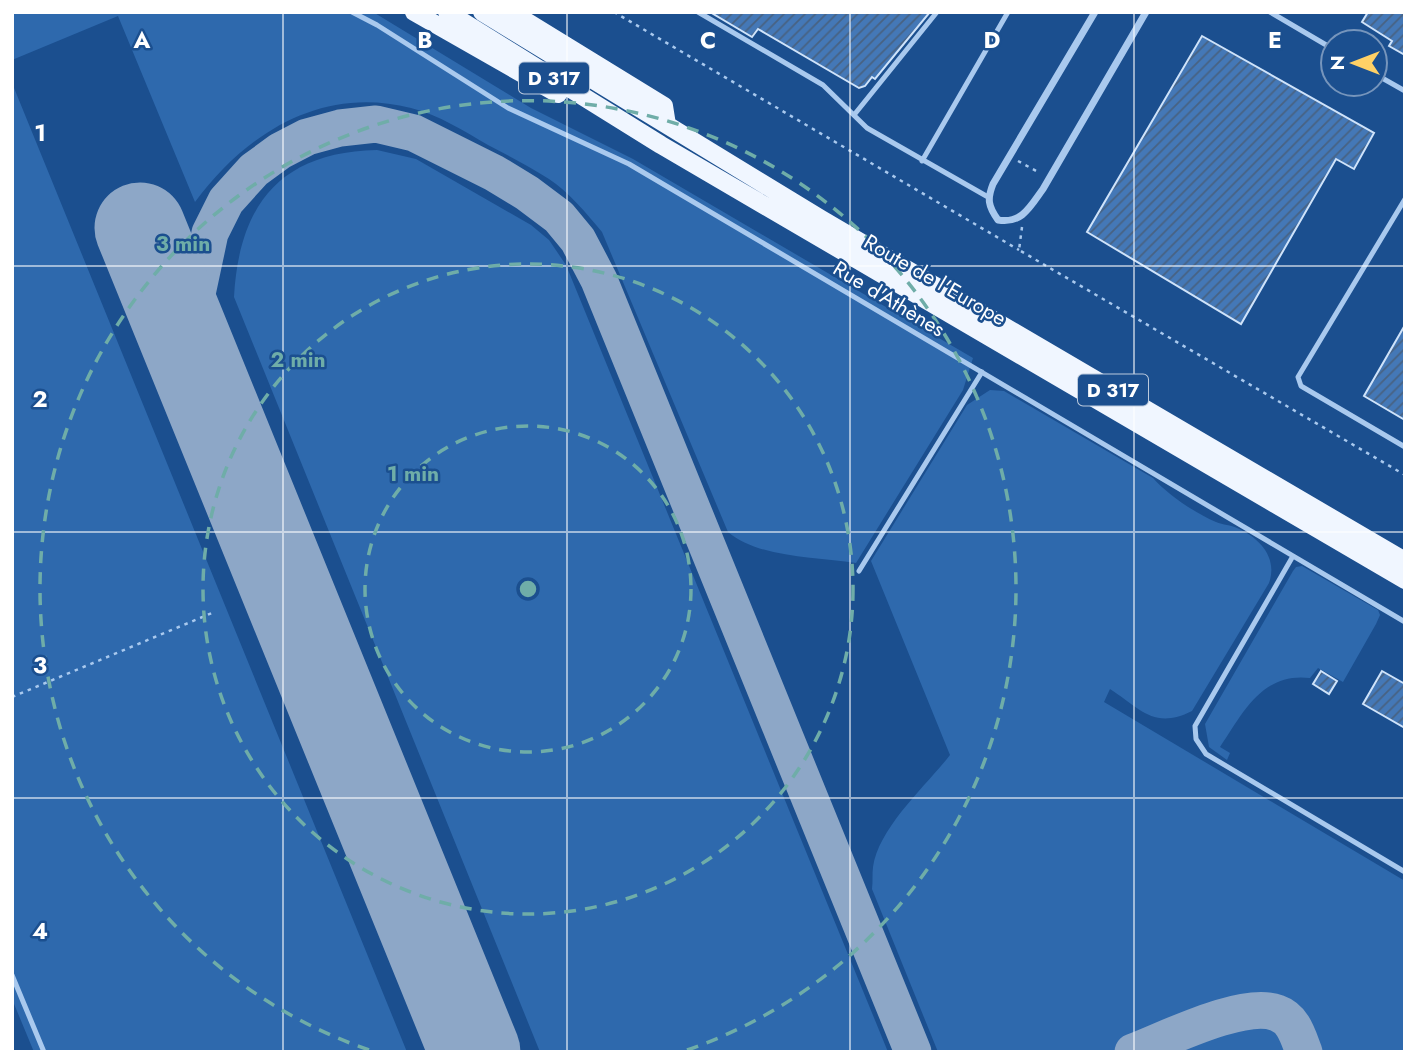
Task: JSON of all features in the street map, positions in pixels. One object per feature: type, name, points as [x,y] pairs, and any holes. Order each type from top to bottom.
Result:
[{"type":"main road","points":[[414,12],[646,143],[661,145]]},
{"type":"main road","name":"Route de l'Europe","points":[[447,12],[661,145],[1405,580]]},
{"type":"main road","name":"Route de l'Europe","points":[[482,12],[821,219],[1405,561]]},
{"type":"main road","points":[[512,12],[664,106],[667,125]]},
{"type":"street","points":[[1095,12],[988,197],[998,220],[1007,221],[1024,216],[1146,12]]},
{"type":"lane","name":"Rue d'Athènes","points":[[352,12],[508,108],[629,164],[1405,622]]},
{"type":"lane","points":[[698,12],[822,85],[867,128],[988,197]]},
{"type":"lane","points":[[854,115],[937,12]]},
{"type":"lane","points":[[922,160],[1008,12]]},
{"type":"lane","points":[[1270,12],[1319,41]]},
{"type":"lane","points":[[1389,82],[1405,91]]},
{"type":"lane","points":[[1405,199],[1298,377],[1301,386],[1405,447]]},
{"type":"lane","points":[[859,571],[982,372]]},
{"type":"lane","points":[[1293,556],[1195,726],[1196,739],[1206,754],[1405,872]]},
{"type":"lane","points":[[12,975],[44,1052]]},
{"type":"path","points":[[614,12],[1405,475]]},
{"type":"path","points":[[1010,156],[1048,179]]},
{"type":"path","points":[[1020,250],[1024,216]]},
{"type":"path","points":[[12,697],[212,613]]},
{"type":"shaded area","points":[[12,12],[373,12],[531,108],[633,159],[973,358],[963,390],[856,563],[789,555],[755,547],[728,532],[602,232],[571,197],[549,179],[431,115],[411,108],[378,103],[347,103],[317,109],[289,120],[262,136],[215,177],[195,202],[118,16],[12,60]]},
{"type":"shaded area","points":[[12,83],[407,1052],[34,1052],[12,999]]},
{"type":"shaded area","points":[[377,150],[416,159],[531,225],[549,240],[566,265],[888,1052],[540,1052],[234,297],[245,236],[256,211],[271,190],[290,173],[314,161],[343,153]]},
{"type":"shaded area","points":[[990,390],[1004,391],[1153,478],[1199,514],[1245,532],[1265,550],[1271,565],[1269,583],[1192,711],[1179,716],[1158,718],[1148,715],[1110,689],[1104,702],[1405,881],[1405,1052],[938,1052],[872,889],[873,867],[884,837],[950,755],[871,561],[967,405]]},
{"type":"shaded area","points":[[1302,566],[1378,610],[1380,615],[1343,682],[1318,668],[1310,678],[1279,681],[1266,688],[1246,709],[1220,747],[1230,753],[1227,760],[1209,747],[1205,724],[1293,571]]},
{"type":"building","points":[[710,12],[930,12],[875,79],[872,77],[865,86],[859,88],[758,29],[752,37]]},
{"type":"building","points":[[1368,12],[1405,12],[1405,55],[1389,46],[1392,41],[1389,39],[1389,28],[1371,28],[1362,22]]},
{"type":"building","points":[[1202,36],[1374,133],[1354,169],[1336,159],[1241,324],[1087,232]]},
{"type":"building","points":[[1405,325],[1405,420],[1364,396]]},
{"type":"building","points":[[1321,671],[1337,681],[1329,694],[1313,684]]},
{"type":"building","points":[[1382,671],[1405,684],[1405,728],[1363,704]]},
{"type":"taxiway","points":[[203,383],[195,343],[197,294],[210,233],[226,201],[254,170],[280,151],[307,137],[340,128],[376,124],[414,133],[494,173],[559,217],[578,240],[599,280],[913,1052]]},
{"type":"taxiway","points":[[1133,1052],[1226,1016],[1263,1010],[1277,1013],[1288,1020],[1295,1029],[1304,1052]]},
{"type":"runway","points":[[140,228],[475,1052]]}]
